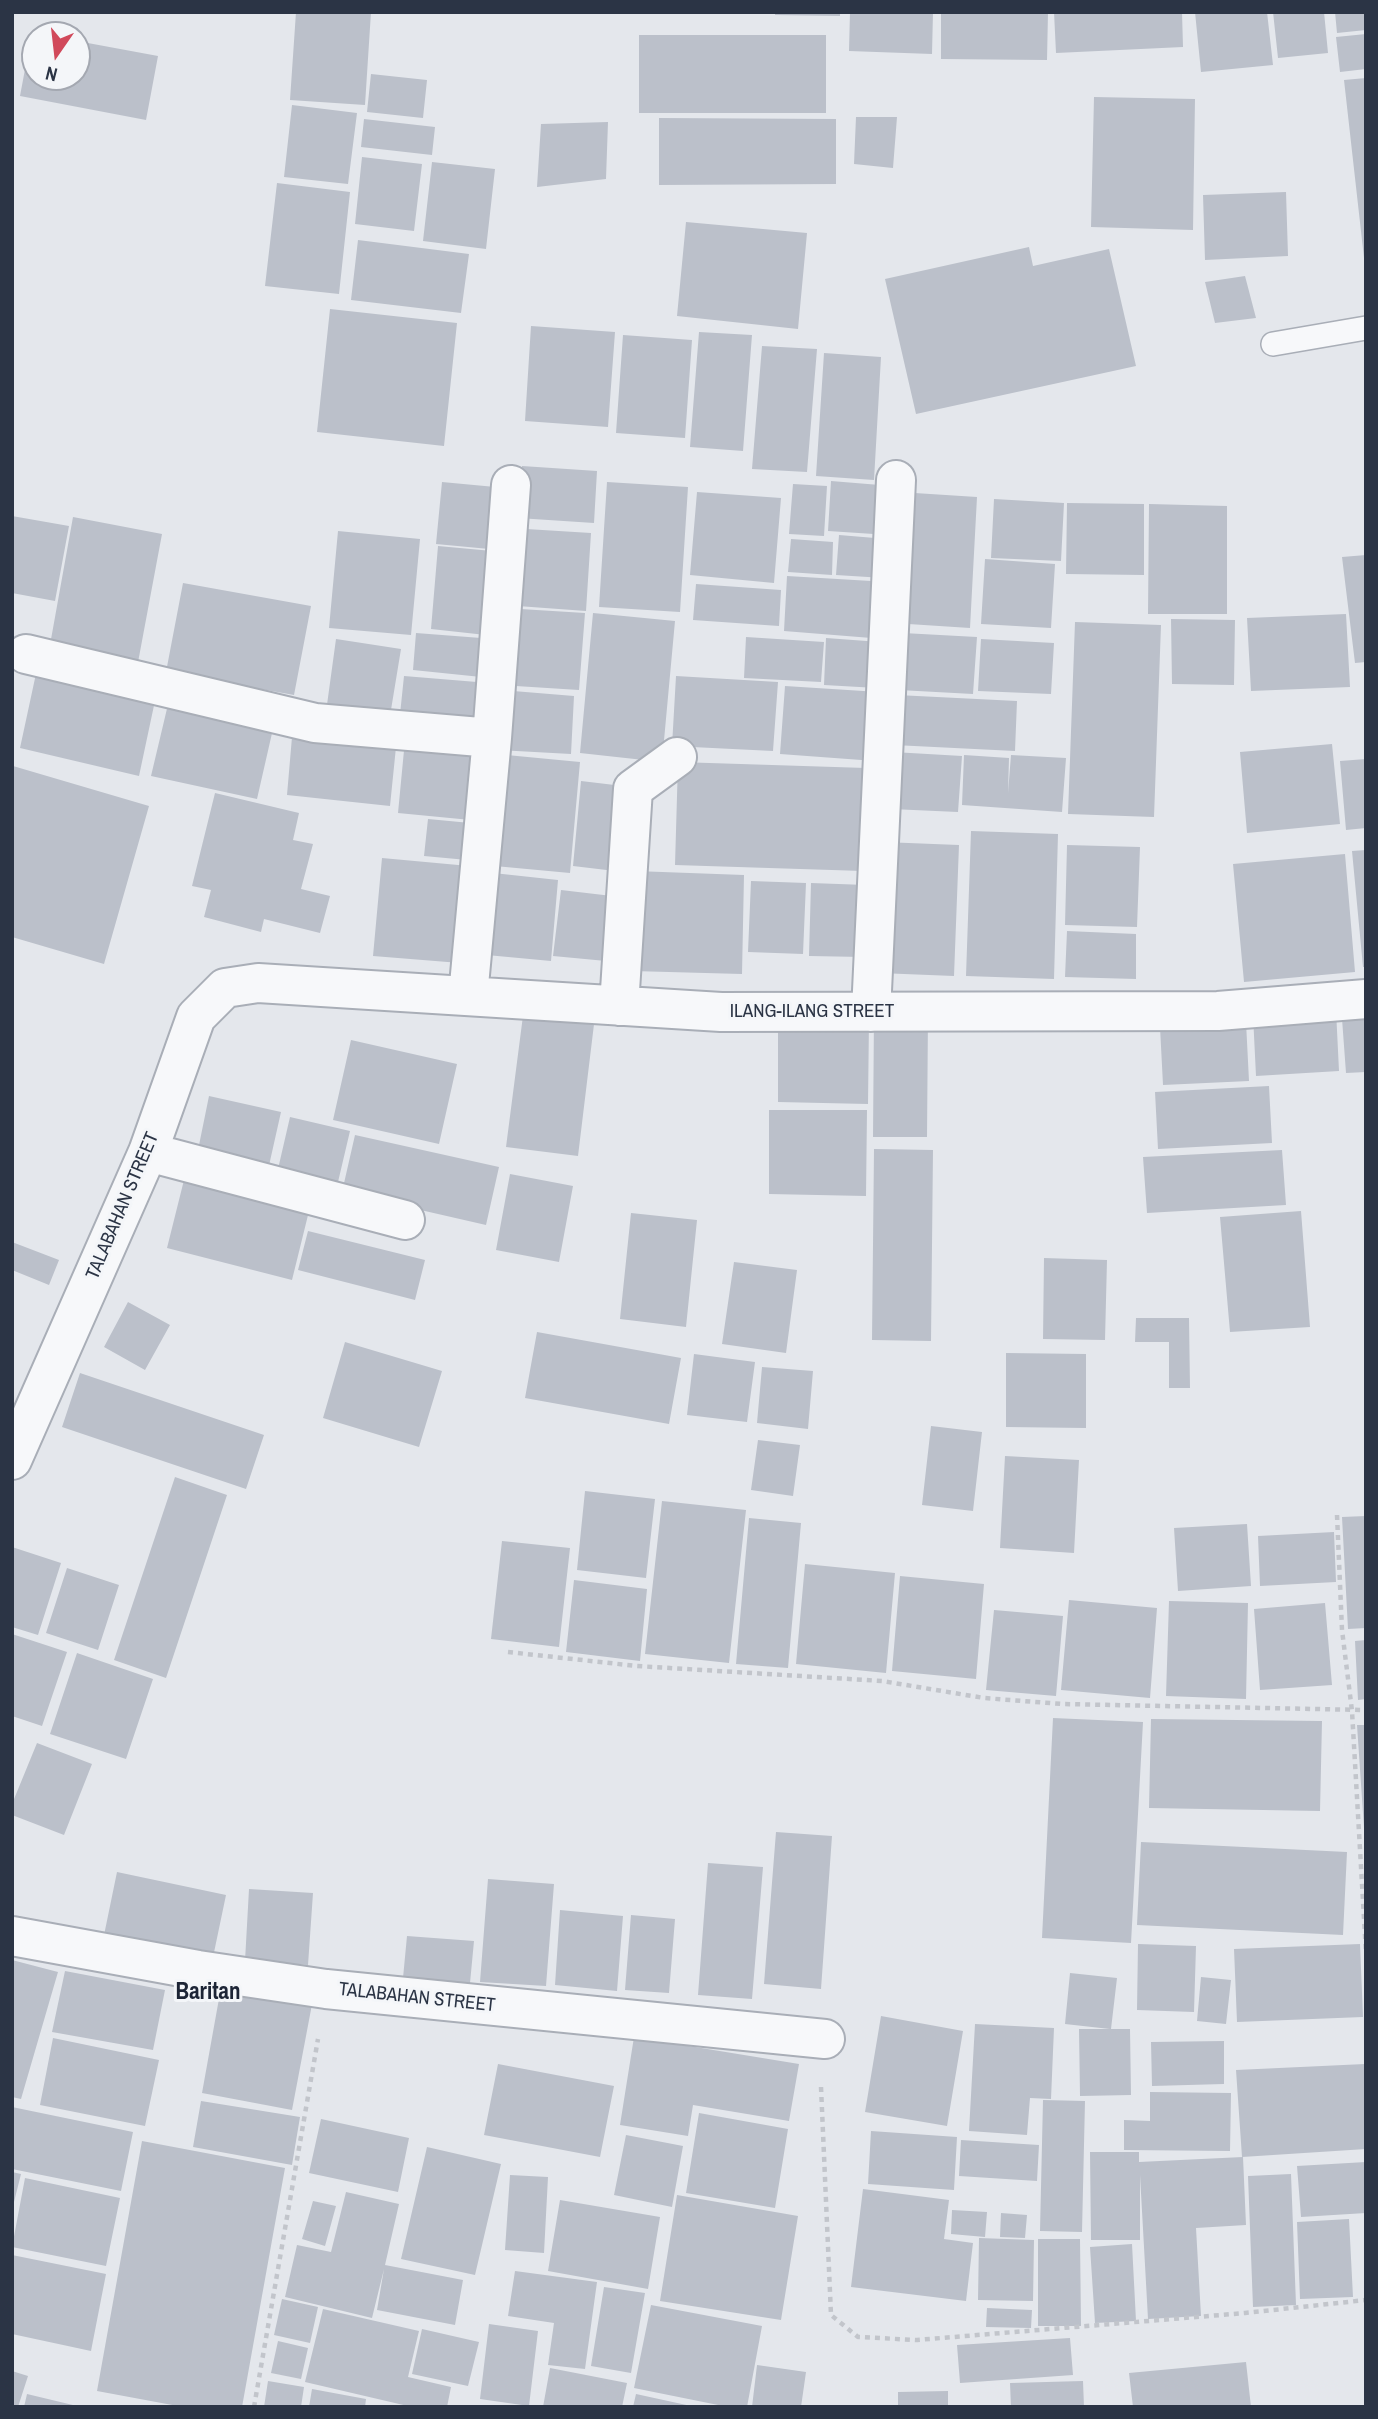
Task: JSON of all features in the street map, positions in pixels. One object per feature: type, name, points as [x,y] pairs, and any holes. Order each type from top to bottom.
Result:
[{"type":"street","points":[[871,1012],[896,480]]},
{"type":"street","points":[[468,996],[492,738],[511,485]]},
{"type":"street","points":[[26,654],[315,723],[492,738]]},
{"type":"street","points":[[619,1006],[633,789],[677,757]]},
{"type":"street","name":"ILANG-ILANG STREET","points":[[258,983],[721,1012],[1218,1011],[1366,999]]},
{"type":"street","name":"TALABAHAN STREET","points":[[12,1460],[148,1152],[196,1017],[225,988],[258,983]]},
{"type":"street","points":[[148,1152],[405,1220]]},
{"type":"street","name":"TALABAHAN STREET","points":[[12,1936],[198,1970],[326,1989],[825,2039]]},
{"type":"lane","points":[[1273,344],[1366,328]]},
{"type":"path","points":[[1336,1515],[1342,1630],[1352,1711],[1366,1953]]},
{"type":"path","points":[[508,1652],[637,1666],[882,1681],[984,1698],[1062,1704],[1366,1710]]},
{"type":"path","points":[[254,2407],[326,1989]]},
{"type":"path","points":[[825,2039],[821,2090],[831,2315],[858,2337],[917,2340],[1245,2314],[1366,2300]]},
{"type":"building","points":[[296,12],[371,12],[365,105],[290,100]]},
{"type":"building","points":[[775,12],[840,12],[840,16],[775,15]]},
{"type":"building","points":[[850,12],[933,12],[932,54],[849,51]]},
{"type":"building","points":[[941,12],[1048,12],[1047,60],[941,59]]},
{"type":"building","points":[[1054,12],[1182,12],[1183,47],[1056,53]]},
{"type":"building","points":[[1195,12],[1267,12],[1273,65],[1201,72]]},
{"type":"building","points":[[1273,12],[1324,12],[1328,53],[1278,58]]},
{"type":"building","points":[[1335,12],[1366,12],[1366,30],[1337,33]]},
{"type":"building","points":[[1366,34],[1366,69],[1340,72],[1336,37]]},
{"type":"building","points":[[639,35],[826,35],[826,113],[639,113]]},
{"type":"building","points":[[91,44],[158,56],[146,120],[20,96],[21,91],[91,91]]},
{"type":"building","points":[[371,74],[427,80],[423,118],[367,112]]},
{"type":"building","points":[[1366,78],[1366,257],[1364,258],[1344,80]]},
{"type":"building","points":[[1094,97],[1195,99],[1193,230],[1091,227]]},
{"type":"building","points":[[292,105],[357,113],[348,184],[284,177]]},
{"type":"building","points":[[856,117],[897,117],[893,168],[854,164]]},
{"type":"building","points":[[659,118],[836,119],[836,184],[659,185]]},
{"type":"building","points":[[364,119],[435,127],[432,155],[361,147]]},
{"type":"building","points":[[608,122],[606,179],[537,187],[541,124]]},
{"type":"building","points":[[362,157],[422,164],[414,231],[355,224]]},
{"type":"building","points":[[432,162],[495,169],[486,249],[423,241]]},
{"type":"building","points":[[277,183],[350,192],[339,294],[265,286]]},
{"type":"building","points":[[1286,192],[1288,256],[1205,260],[1203,195]]},
{"type":"building","points":[[686,222],[807,233],[798,329],[677,316]]},
{"type":"building","points":[[358,240],[469,254],[461,313],[351,300]]},
{"type":"building","points":[[1029,247],[1033,266],[1109,249],[1136,366],[916,414],[885,279]]},
{"type":"building","points":[[1245,276],[1256,318],[1215,323],[1205,282]]},
{"type":"building","points":[[330,309],[457,323],[444,446],[317,432]]},
{"type":"building","points":[[531,326],[615,332],[608,427],[525,421]]},
{"type":"building","points":[[699,332],[752,335],[743,451],[690,447]]},
{"type":"building","points":[[623,335],[692,340],[685,438],[616,433]]},
{"type":"building","points":[[762,346],[817,349],[807,472],[752,469]]},
{"type":"building","points":[[824,353],[881,357],[874,480],[816,476]]},
{"type":"building","points":[[522,466],[597,471],[594,523],[518,518]]},
{"type":"building","points":[[831,481],[892,486],[889,535],[828,531]]},
{"type":"building","points":[[442,482],[506,488],[500,550],[436,544]]},
{"type":"building","points":[[607,482],[688,487],[680,612],[599,607]]},
{"type":"building","points":[[793,484],[827,486],[824,536],[789,534]]},
{"type":"building","points":[[697,492],[781,498],[774,583],[690,575]]},
{"type":"building","points":[[899,492],[977,497],[970,628],[893,623]]},
{"type":"building","points":[[994,499],[1064,503],[1061,561],[991,558]]},
{"type":"building","points":[[1067,503],[1144,504],[1144,575],[1066,574]]},
{"type":"building","points":[[1149,504],[1227,506],[1227,614],[1148,614]]},
{"type":"building","points":[[12,516],[69,526],[55,601],[12,593]]},
{"type":"building","points":[[73,517],[162,534],[136,673],[48,656]]},
{"type":"building","points":[[510,528],[591,533],[586,611],[504,605]]},
{"type":"building","points":[[338,531],[420,539],[411,635],[329,628]]},
{"type":"building","points":[[839,535],[887,539],[884,578],[836,575]]},
{"type":"building","points":[[791,539],[833,542],[832,575],[788,572]]},
{"type":"building","points":[[438,546],[503,552],[495,636],[431,629]]},
{"type":"building","points":[[1366,555],[1366,662],[1355,663],[1342,557]]},
{"type":"building","points":[[985,559],[1055,564],[1051,628],[981,624]]},
{"type":"building","points":[[787,576],[888,582],[884,639],[784,631]]},
{"type":"building","points":[[183,583],[311,606],[294,695],[166,672]]},
{"type":"building","points":[[696,584],[781,590],[779,626],[693,620]]},
{"type":"building","points":[[504,608],[585,613],[579,690],[500,685]]},
{"type":"building","points":[[593,613],[675,621],[662,762],[580,753]]},
{"type":"building","points":[[1346,614],[1350,687],[1251,691],[1247,618]]},
{"type":"building","points":[[1171,619],[1235,620],[1234,685],[1172,684]]},
{"type":"building","points":[[1075,622],[1161,625],[1154,817],[1068,814]]},
{"type":"building","points":[[416,633],[494,639],[491,678],[413,670]]},
{"type":"building","points":[[903,633],[977,637],[973,694],[899,690]]},
{"type":"building","points":[[746,637],[824,642],[821,682],[744,678]]},
{"type":"building","points":[[826,638],[880,642],[877,688],[824,685]]},
{"type":"building","points":[[336,639],[401,649],[389,722],[326,712]]},
{"type":"building","points":[[981,639],[1054,643],[1051,694],[978,691]]},
{"type":"building","points":[[37,669],[156,696],[139,776],[20,748]]},
{"type":"building","points":[[404,676],[489,683],[485,733],[399,724]]},
{"type":"building","points":[[676,676],[778,682],[773,751],[672,746]]},
{"type":"building","points":[[785,686],[879,692],[875,761],[780,754]]},
{"type":"building","points":[[501,690],[574,696],[571,754],[498,750]]},
{"type":"building","points":[[897,695],[1017,701],[1015,751],[894,745]]},
{"type":"building","points":[[170,696],[275,720],[257,799],[151,776]]},
{"type":"building","points":[[292,737],[396,747],[390,806],[287,795]]},
{"type":"building","points":[[405,740],[488,748],[481,821],[398,813]]},
{"type":"building","points":[[1332,744],[1340,824],[1247,833],[1240,752]]},
{"type":"building","points":[[893,752],[962,756],[958,812],[891,809]]},
{"type":"building","points":[[496,754],[580,762],[570,873],[484,865]]},
{"type":"building","points":[[964,755],[1009,758],[1008,793],[1011,755],[1066,758],[1062,812],[962,805]]},
{"type":"building","points":[[1366,759],[1366,828],[1346,830],[1340,761]]},
{"type":"building","points":[[678,762],[866,768],[863,871],[675,865]]},
{"type":"building","points":[[13,766],[149,806],[104,964],[12,937]]},
{"type":"building","points":[[581,781],[623,786],[615,871],[573,866]]},
{"type":"building","points":[[215,793],[299,813],[293,840],[313,844],[301,889],[330,896],[320,933],[264,919],[261,932],[204,917],[211,890],[192,886]]},
{"type":"building","points":[[428,819],[481,824],[478,861],[424,856]]},
{"type":"building","points":[[971,831],[1058,834],[1054,979],[966,976]]},
{"type":"building","points":[[883,842],[959,845],[954,976],[879,973]]},
{"type":"building","points":[[1067,845],[1140,847],[1137,927],[1065,925]]},
{"type":"building","points":[[1366,850],[1366,967],[1363,967],[1352,851]]},
{"type":"building","points":[[1345,854],[1355,972],[1244,982],[1233,864]]},
{"type":"building","points":[[382,858],[469,866],[460,963],[373,956]]},
{"type":"building","points":[[635,871],[744,875],[742,974],[632,971]]},
{"type":"building","points":[[484,872],[558,880],[551,961],[476,954]]},
{"type":"building","points":[[751,881],[806,883],[803,954],[748,952]]},
{"type":"building","points":[[811,883],[866,885],[863,957],[809,956]]},
{"type":"building","points":[[561,890],[612,896],[606,961],[553,956]]},
{"type":"building","points":[[1067,931],[1136,934],[1136,979],[1065,977]]},
{"type":"building","points":[[1366,1004],[1366,1072],[1346,1073],[1341,1005]]},
{"type":"building","points":[[524,1008],[595,1016],[578,1156],[506,1147]]},
{"type":"building","points":[[1336,1010],[1339,1071],[1256,1076],[1253,1015]]},
{"type":"building","points":[[874,1013],[928,1014],[927,1137],[873,1137]]},
{"type":"building","points":[[778,1018],[869,1019],[868,1104],[778,1102]]},
{"type":"building","points":[[1246,1022],[1249,1081],[1163,1085],[1160,1027]]},
{"type":"building","points":[[351,1040],[457,1064],[439,1144],[333,1120]]},
{"type":"building","points":[[1269,1086],[1272,1143],[1158,1149],[1155,1092]]},
{"type":"building","points":[[209,1096],[281,1112],[268,1170],[197,1155]]},
{"type":"building","points":[[769,1110],[867,1110],[866,1196],[769,1194]]},
{"type":"building","points":[[290,1117],[350,1131],[338,1182],[278,1169]]},
{"type":"building","points":[[355,1135],[499,1167],[486,1225],[342,1192]]},
{"type":"building","points":[[874,1149],[933,1150],[931,1341],[872,1340]]},
{"type":"building","points":[[1282,1150],[1286,1205],[1147,1213],[1143,1157]]},
{"type":"building","points":[[510,1174],[573,1186],[559,1262],[496,1250]]},
{"type":"building","points":[[185,1176],[310,1207],[292,1280],[167,1248]]},
{"type":"building","points":[[1301,1211],[1310,1327],[1230,1332],[1220,1217]]},
{"type":"building","points":[[631,1213],[697,1220],[686,1327],[620,1319]]},
{"type":"building","points":[[308,1231],[425,1260],[415,1300],[298,1270]]},
{"type":"building","points":[[12,1242],[59,1260],[49,1285],[12,1270]]},
{"type":"building","points":[[1044,1258],[1107,1260],[1105,1340],[1043,1339]]},
{"type":"building","points":[[734,1262],[797,1270],[786,1353],[722,1344]]},
{"type":"building","points":[[128,1302],[170,1325],[145,1370],[104,1347]]},
{"type":"building","points":[[1136,1318],[1189,1318],[1190,1388],[1169,1388],[1169,1342],[1135,1342]]},
{"type":"building","points":[[537,1332],[681,1358],[669,1424],[525,1398]]},
{"type":"building","points":[[345,1342],[442,1371],[419,1447],[323,1418]]},
{"type":"building","points":[[1006,1353],[1086,1354],[1086,1428],[1006,1427]]},
{"type":"building","points":[[694,1354],[755,1362],[747,1422],[687,1415]]},
{"type":"building","points":[[762,1367],[813,1371],[808,1429],[757,1423]]},
{"type":"building","points":[[80,1373],[264,1435],[246,1489],[62,1427]]},
{"type":"building","points":[[931,1426],[982,1432],[973,1511],[922,1505]]},
{"type":"building","points":[[758,1440],[800,1445],[793,1496],[751,1490]]},
{"type":"building","points":[[1005,1456],[1079,1460],[1074,1553],[1000,1548]]},
{"type":"building","points":[[175,1477],[227,1495],[166,1678],[114,1660]]},
{"type":"building","points":[[585,1491],[655,1499],[646,1578],[577,1570]]},
{"type":"building","points":[[662,1501],[746,1510],[729,1663],[645,1654]]},
{"type":"building","points":[[1366,1516],[1366,1628],[1348,1629],[1342,1517]]},
{"type":"building","points":[[749,1518],[801,1523],[788,1668],[736,1664]]},
{"type":"building","points":[[1247,1524],[1251,1586],[1178,1591],[1174,1528]]},
{"type":"building","points":[[1334,1532],[1336,1582],[1260,1586],[1258,1536]]},
{"type":"building","points":[[502,1541],[570,1548],[559,1647],[491,1639]]},
{"type":"building","points":[[12,1547],[61,1563],[38,1635],[12,1627]]},
{"type":"building","points":[[805,1564],[895,1573],[886,1673],[796,1664]]},
{"type":"building","points":[[67,1568],[119,1585],[98,1650],[46,1633]]},
{"type":"building","points":[[900,1576],[984,1584],[976,1679],[892,1671]]},
{"type":"building","points":[[574,1580],[647,1589],[640,1661],[566,1652]]},
{"type":"building","points":[[1069,1600],[1157,1608],[1150,1698],[1061,1690]]},
{"type":"building","points":[[1169,1601],[1248,1603],[1246,1699],[1166,1696]]},
{"type":"building","points":[[1325,1603],[1332,1685],[1260,1690],[1254,1609]]},
{"type":"building","points":[[994,1610],[1063,1616],[1056,1696],[986,1690]]},
{"type":"building","points":[[12,1634],[67,1652],[42,1726],[12,1716]]},
{"type":"building","points":[[1366,1640],[1366,1699],[1358,1700],[1355,1641]]},
{"type":"building","points":[[77,1653],[153,1679],[126,1759],[50,1734]]},
{"type":"building","points":[[1053,1718],[1143,1722],[1131,1943],[1042,1938]]},
{"type":"building","points":[[1151,1719],[1322,1721],[1320,1811],[1149,1808]]},
{"type":"building","points":[[1357,1725],[1366,1725],[1366,1828],[1364,1828]]},
{"type":"building","points":[[37,1743],[92,1764],[64,1835],[12,1815],[12,1804]]},
{"type":"building","points":[[776,1832],[832,1836],[821,1989],[764,1984]]},
{"type":"building","points":[[1141,1842],[1347,1852],[1343,1935],[1137,1925]]},
{"type":"building","points":[[708,1863],[763,1867],[752,1999],[698,1995]]},
{"type":"building","points":[[117,1872],[226,1895],[212,1962],[103,1940]]},
{"type":"building","points":[[488,1879],[554,1884],[546,1986],[480,1982]]},
{"type":"building","points":[[249,1889],[313,1893],[308,1965],[245,1961]]},
{"type":"building","points":[[560,1910],[623,1916],[617,1991],[555,1985]]},
{"type":"building","points":[[631,1915],[675,1919],[669,1993],[625,1990]]},
{"type":"building","points":[[407,1936],[474,1941],[470,1983],[403,1978]]},
{"type":"building","points":[[1138,1944],[1196,1946],[1194,2012],[1137,2010]]},
{"type":"building","points":[[1360,1944],[1363,2017],[1237,2022],[1234,1949]]},
{"type":"building","points":[[12,1960],[58,1972],[21,2099],[12,2097]]},
{"type":"building","points":[[65,1971],[165,1990],[153,2050],[52,2032]]},
{"type":"building","points":[[1070,1973],[1117,1978],[1111,2029],[1130,2029],[1131,2095],[1080,2096],[1079,2029],[1110,2029],[1065,2024]]},
{"type":"building","points":[[1201,1977],[1231,1980],[1226,2024],[1197,2021]]},
{"type":"building","points":[[222,1982],[313,1999],[292,2110],[202,2093]]},
{"type":"building","points":[[881,2016],[963,2031],[947,2126],[865,2112]]},
{"type":"building","points":[[975,2024],[1054,2028],[1051,2099],[1030,2098],[1027,2135],[969,2131]]},
{"type":"building","points":[[634,2037],[799,2064],[789,2121],[693,2105],[688,2136],[620,2125]]},
{"type":"building","points":[[53,2038],[159,2060],[145,2126],[40,2105]]},
{"type":"building","points":[[1224,2041],[1224,2084],[1152,2086],[1151,2042]]},
{"type":"building","points":[[498,2064],[614,2086],[600,2157],[484,2135]]},
{"type":"building","points":[[1365,2064],[1366,2149],[1242,2157],[1236,2070]]},
{"type":"building","points":[[1150,2092],[1231,2093],[1230,2151],[1124,2150],[1124,2120],[1150,2121]]},
{"type":"building","points":[[1043,2100],[1085,2101],[1082,2232],[1040,2231]]},
{"type":"building","points":[[201,2101],[300,2117],[292,2165],[193,2147]]},
{"type":"building","points":[[12,2107],[133,2132],[121,2191],[12,2169]]},
{"type":"building","points":[[699,2113],[788,2129],[775,2208],[686,2193]]},
{"type":"building","points":[[321,2119],[409,2138],[398,2192],[309,2173]]},
{"type":"building","points":[[871,2131],[957,2137],[954,2190],[868,2184]]},
{"type":"building","points":[[626,2135],[683,2146],[672,2207],[614,2195]]},
{"type":"building","points":[[961,2140],[1039,2145],[1037,2181],[959,2176]]},
{"type":"building","points":[[142,2141],[285,2168],[242,2407],[183,2407],[97,2391]]},
{"type":"building","points":[[427,2147],[501,2164],[475,2275],[401,2259]]},
{"type":"building","points":[[1090,2152],[1139,2152],[1139,2162],[1243,2157],[1246,2225],[1196,2228],[1201,2316],[1148,2319],[1140,2175],[1140,2240],[1091,2240]]},
{"type":"building","points":[[1366,2162],[1366,2213],[1301,2217],[1297,2166]]},
{"type":"building","points":[[12,2172],[21,2174],[13,2206],[12,2206]]},
{"type":"building","points":[[1291,2174],[1296,2305],[1253,2307],[1248,2176]]},
{"type":"building","points":[[510,2175],[548,2177],[544,2253],[505,2250]]},
{"type":"building","points":[[25,2178],[120,2198],[106,2266],[12,2247]]},
{"type":"building","points":[[863,2189],[949,2200],[944,2239],[973,2243],[966,2301],[851,2287]]},
{"type":"building","points":[[346,2192],[399,2204],[385,2265],[463,2280],[455,2325],[377,2310],[384,2269],[372,2318],[285,2297],[297,2245],[331,2252]]},
{"type":"building","points":[[677,2195],[798,2216],[781,2320],[660,2301]]},
{"type":"building","points":[[560,2200],[660,2217],[648,2289],[548,2271]]},
{"type":"building","points":[[313,2201],[336,2206],[325,2246],[302,2239]]},
{"type":"building","points":[[952,2210],[987,2212],[985,2237],[951,2234]]},
{"type":"building","points":[[1001,2213],[1027,2215],[1025,2238],[1000,2237]]},
{"type":"building","points":[[1349,2219],[1353,2297],[1300,2299],[1297,2222]]},
{"type":"building","points":[[979,2238],[1034,2240],[1033,2301],[978,2300]]},
{"type":"building","points":[[1038,2239],[1080,2239],[1081,2326],[1038,2326]]},
{"type":"building","points":[[1132,2244],[1136,2321],[1095,2323],[1090,2247]]},
{"type":"building","points":[[12,2255],[106,2274],[91,2351],[12,2334]]},
{"type":"building","points":[[515,2271],[597,2282],[585,2369],[548,2365],[554,2323],[508,2316]]},
{"type":"building","points":[[604,2287],[645,2293],[631,2373],[591,2366]]},
{"type":"building","points":[[282,2299],[318,2307],[310,2343],[274,2335]]},
{"type":"building","points":[[651,2305],[762,2326],[747,2407],[728,2407],[634,2388]]},
{"type":"building","points":[[987,2308],[1032,2310],[1031,2328],[986,2327]]},
{"type":"building","points":[[323,2309],[419,2331],[408,2377],[451,2387],[447,2407],[412,2407],[305,2382]]},
{"type":"building","points":[[489,2324],[538,2331],[529,2406],[480,2399]]},
{"type":"building","points":[[422,2329],[479,2342],[468,2386],[412,2374]]},
{"type":"building","points":[[1070,2338],[1073,2375],[960,2383],[957,2345]]},
{"type":"building","points":[[278,2341],[308,2348],[301,2379],[271,2373]]},
{"type":"building","points":[[1246,2362],[1251,2407],[1133,2407],[1129,2373]]},
{"type":"building","points":[[757,2365],[806,2372],[801,2407],[752,2407]]},
{"type":"building","points":[[550,2368],[627,2383],[622,2407],[543,2407]]},
{"type":"building","points":[[12,2371],[28,2376],[18,2407],[12,2407]]},
{"type":"building","points":[[268,2381],[304,2387],[301,2407],[264,2407]]},
{"type":"building","points":[[1083,2381],[1084,2407],[1011,2407],[1010,2383]]},
{"type":"building","points":[[312,2389],[366,2399],[365,2407],[309,2407]]},
{"type":"building","points":[[948,2391],[948,2407],[898,2407],[898,2392]]},
{"type":"building","points":[[27,2394],[77,2406],[77,2407],[24,2407]]},
{"type":"building","points":[[636,2394],[691,2406],[691,2407],[633,2407]]},
{"type":"district","name":"Baritan","points":[[208,1993]]}]
